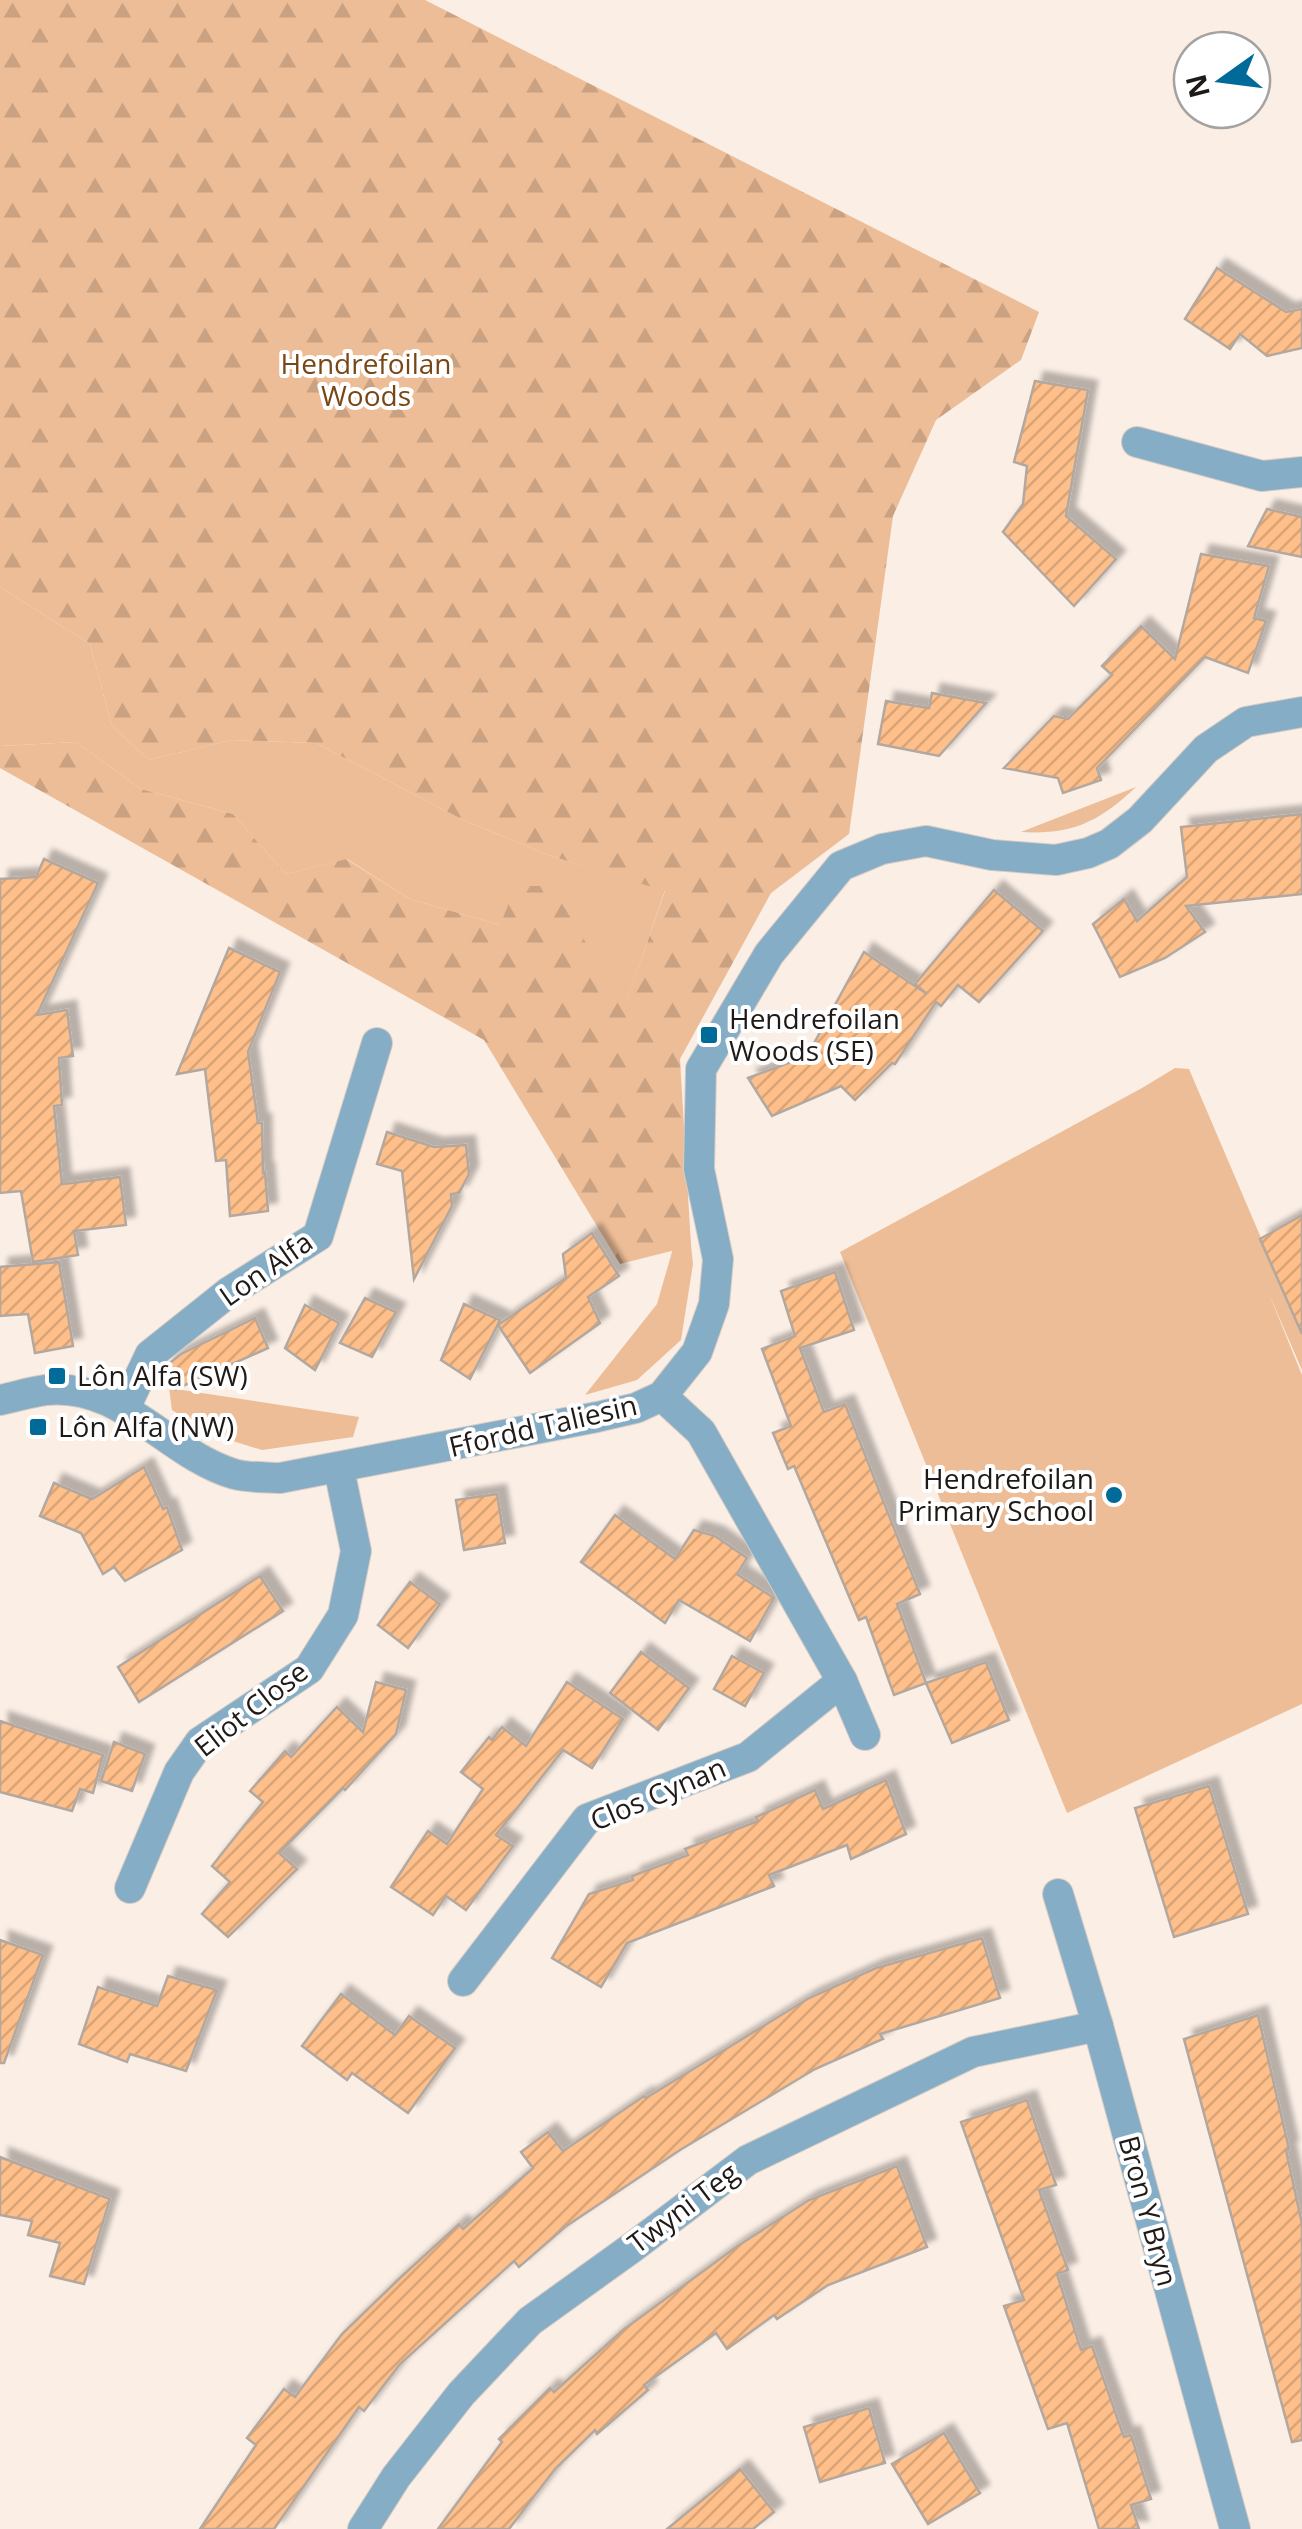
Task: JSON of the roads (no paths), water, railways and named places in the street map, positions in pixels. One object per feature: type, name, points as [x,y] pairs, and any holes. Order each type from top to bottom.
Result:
[{"type":"street","points":[[1137,442],[1262,476],[1302,472]]},
{"type":"street","name":"Ffordd Taliesin","points":[[0,1400],[48,1390],[91,1395],[125,1408],[187,1452],[235,1474],[280,1478],[597,1417],[636,1408],[662,1396],[697,1352],[714,1304],[718,1259],[699,1169],[702,1069],[769,954],[842,866],[882,848],[926,841],[992,855],[1056,860],[1088,853],[1109,844],[1140,820],[1206,748],[1246,722],[1302,712]]},
{"type":"street","name":"Lon Alfa","points":[[125,1408],[150,1355],[229,1292],[318,1236],[377,1044]]},
{"type":"street","points":[[662,1396],[702,1432],[842,1681],[865,1734]]},
{"type":"street","name":"Eliot Close","points":[[130,1888],[179,1772],[200,1742],[309,1668],[343,1615],[356,1551],[339,1469]]},
{"type":"street","name":"Clos Cynan","points":[[464,1981],[586,1818],[748,1757],[842,1681]]},
{"type":"street","name":"Bron Y Bryn","points":[[1058,1894],[1098,2026],[1235,2529]]},
{"type":"street","name":"Twyni Teg","points":[[363,2529],[396,2477],[461,2394],[530,2321],[748,2160],[973,2052],[1098,2026]]},
{"type":"place","name":"Hendrefoilan Woods (SE)","points":[[709,1035]]},
{"type":"place","name":"Lôn Alfa (SW)","points":[[57,1376]]},
{"type":"place","name":"Lôn Alfa (NW)","points":[[38,1427]]},
{"type":"place","name":"Hendrefoilan Primary School","points":[[1114,1495]]},
{"type":"park label","name":"Hendrefoilan Woods","points":[[366,380]]}]
